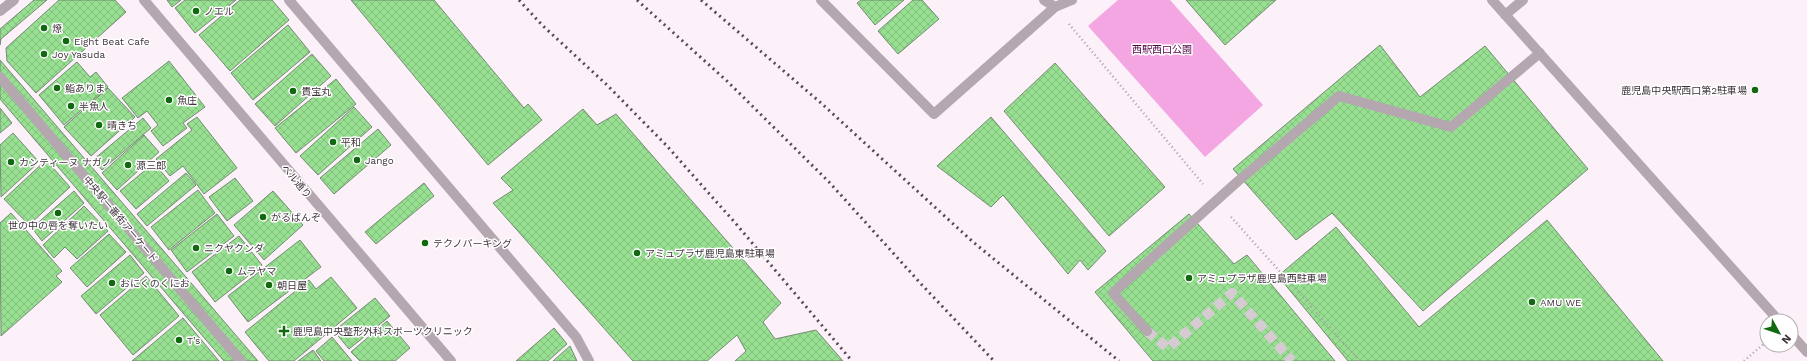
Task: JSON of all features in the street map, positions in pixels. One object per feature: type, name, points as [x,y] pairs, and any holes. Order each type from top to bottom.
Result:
[{"type":"street","points":[[0,11],[14,0]]},
{"type":"street","name":"ベル通り","points":[[144,0],[452,361]]},
{"type":"street","points":[[289,0],[576,337],[589,361]]},
{"type":"street","points":[[821,0],[934,114],[1055,7],[1072,0]]},
{"type":"street","points":[[1044,0],[1055,7]]},
{"type":"street","points":[[1492,0],[1772,313]]},
{"type":"street","points":[[1505,15],[1523,0]]},
{"type":"street","points":[[1147,331],[1113,293],[1237,182],[1339,96],[1451,127],[1540,53]]},
{"type":"street","name":"中央駅一番街アーケード","points":[[0,77],[241,361]]},
{"type":"street","points":[[1799,343],[1807,352]]},
{"type":"path","points":[[1055,7],[1204,185]]},
{"type":"path","points":[[1229,215],[1360,361]]},
{"type":"path","points":[[1744,361],[1759,348]]},
{"type":"green space","name":"西駅西口公園","points":[[1118,0],[1170,0],[1263,105],[1205,157],[1088,26]]},
{"type":"building","points":[[34,0],[47,0],[1,39],[0,45],[0,29]]},
{"type":"building","points":[[59,0],[115,0],[126,12],[36,93],[7,61],[6,48]]},
{"type":"building","points":[[167,0],[181,0],[172,7]]},
{"type":"building","points":[[185,0],[236,0],[195,33],[175,8]]},
{"type":"building","points":[[240,0],[272,0],[289,20],[230,71],[199,35]]},
{"type":"building","points":[[351,0],[434,0],[524,108],[528,104],[542,120],[488,165]]},
{"type":"building","points":[[861,0],[904,0],[875,25],[857,3]]},
{"type":"building","points":[[913,0],[922,0],[939,19],[898,54],[878,31]]},
{"type":"building","points":[[1186,0],[1276,0],[1225,45]]},
{"type":"building","points":[[288,25],[310,52],[253,100],[231,73]]},
{"type":"building","points":[[1380,45],[1420,97],[1485,46],[1588,169],[1423,311],[1332,213],[1296,240],[1233,169]]},
{"type":"building","points":[[312,54],[331,76],[275,126],[255,104]]},
{"type":"building","points":[[0,60],[258,361],[224,361],[0,99]]},
{"type":"building","points":[[169,61],[205,107],[183,123],[187,128],[163,146],[151,131],[158,125],[147,111],[138,118],[122,98]]},
{"type":"building","points":[[77,62],[90,77],[96,72],[108,87],[64,125],[39,95]]},
{"type":"building","points":[[1055,63],[1165,187],[1109,236],[1004,111]]},
{"type":"building","points":[[336,79],[356,104],[296,153],[275,128]]},
{"type":"building","points":[[108,88],[135,117],[91,156],[64,127]]},
{"type":"building","points":[[354,107],[372,127],[318,175],[300,156]]},
{"type":"building","points":[[0,108],[12,123],[0,133]]},
{"type":"building","name":"アミュプラザ鹿児島東駐車場","points":[[583,109],[597,125],[616,114],[781,303],[763,322],[775,339],[816,330],[843,361],[735,361],[746,351],[737,335],[707,361],[633,361],[493,203],[513,190],[501,178]]},
{"type":"building","points":[[197,117],[237,168],[204,194],[183,166],[170,176],[156,159],[192,130],[187,124]]},
{"type":"building","points":[[991,117],[1106,251],[1088,270],[1080,260],[1068,274],[1003,195],[991,207],[937,166]]},
{"type":"building","points":[[143,118],[151,128],[102,170],[93,160]]},
{"type":"building","points":[[378,129],[391,145],[334,194],[320,178]]},
{"type":"building","points":[[13,133],[39,162],[1,197],[0,145]]},
{"type":"building","points":[[144,135],[159,152],[117,190],[102,173]]},
{"type":"building","points":[[46,160],[70,187],[29,225],[4,199]]},
{"type":"building","points":[[154,163],[169,181],[136,209],[120,191]]},
{"type":"building","points":[[186,173],[196,185],[147,226],[137,214]]},
{"type":"building","points":[[235,178],[253,201],[227,221],[209,197]]},
{"type":"building","points":[[424,183],[434,196],[376,244],[365,232]]},
{"type":"building","points":[[198,190],[215,213],[169,250],[151,227]]},
{"type":"building","points":[[74,191],[84,203],[42,241],[32,228]]},
{"type":"building","points":[[273,191],[303,225],[264,260],[234,225]]},
{"type":"building","points":[[84,206],[108,231],[77,259],[65,247],[54,258],[43,245]]},
{"type":"building","points":[[11,213],[62,271],[56,276],[62,282],[1,336],[0,223]]},
{"type":"building","points":[[217,214],[234,236],[187,272],[171,250]]},
{"type":"building","name":"アミュプラザ鹿児島西駐車場","points":[[1189,214],[1234,264],[1247,255],[1335,361],[1153,361],[1095,292]]},
{"type":"building","name":"AMU WE","points":[[1547,220],[1663,361],[1348,361],[1278,276],[1336,227],[1419,327]]},
{"type":"building","points":[[109,234],[126,252],[87,287],[70,268]]},
{"type":"building","points":[[239,236],[262,265],[215,302],[192,272]]},
{"type":"building","points":[[300,240],[321,267],[248,322],[228,296]]},
{"type":"building","points":[[130,255],[144,273],[96,314],[81,296]]},
{"type":"building","points":[[146,276],[179,316],[133,355],[100,315]]},
{"type":"building","points":[[331,277],[357,308],[294,361],[269,361],[245,332],[309,280],[316,289]]},
{"type":"building","points":[[375,298],[390,316],[349,349],[334,331]]},
{"type":"building","name":"T’s","points":[[183,318],[219,361],[132,361]]},
{"type":"building","points":[[387,321],[410,348],[395,361],[360,361],[351,352]]},
{"type":"building","points":[[554,328],[567,344],[548,361],[516,361]]},
{"type":"building","points":[[332,337],[352,361],[324,361],[316,351]]},
{"type":"building","points":[[570,346],[577,361],[553,361]]},
{"type":"building","points":[[313,350],[321,361],[298,361]]},
{"type":"tunnel","points":[[1147,331],[1168,348],[1232,293],[1292,361]]},
{"type":"railway","points":[[519,0],[542,25],[607,85],[667,146],[737,225],[852,361]]},
{"type":"railway","points":[[637,0],[727,81],[830,183],[922,285],[994,361]]},
{"type":"railway","points":[[701,0],[821,103],[973,242],[1119,361]]},
{"type":"place","name":"ノエル","points":[[196,11]]},
{"type":"place","name":"燎","points":[[44,28]]},
{"type":"place","name":"Eight Beat Cafe","points":[[66,41]]},
{"type":"place","name":"Joy Yasuda","points":[[44,54]]},
{"type":"place","name":"鮨ありま","points":[[57,88]]},
{"type":"place","name":"鹿児島中央駅西口第2駐車場","points":[[1755,90]]},
{"type":"place","name":"貴宝丸","points":[[293,91]]},
{"type":"place","name":"魚庄","points":[[169,100]]},
{"type":"place","name":"半魚人","points":[[71,106]]},
{"type":"place","name":"晴きち","points":[[99,125]]},
{"type":"place","name":"平和","points":[[333,142]]},
{"type":"place","name":"Jango","points":[[357,160]]},
{"type":"place","name":"カンティーヌ ナガノ","points":[[11,162]]},
{"type":"place","name":"源三郎","points":[[128,165]]},
{"type":"place","name":"世の中の唇を奪いたい","points":[[58,213]]},
{"type":"place","name":"がるばんぞ","points":[[263,217]]},
{"type":"place","name":"テクノパーキング","points":[[425,243]]},
{"type":"place","name":"ニクヤクンダ","points":[[196,248]]},
{"type":"place","name":"アミュプラザ鹿児島東駐車場","points":[[637,253]]},
{"type":"place","name":"ムラヤマ","points":[[229,271]]},
{"type":"place","name":"アミュプラザ鹿児島西駐車場","points":[[1189,278]]},
{"type":"place","name":"おにくのくにお","points":[[112,283]]},
{"type":"place","name":"朝日屋","points":[[269,285]]},
{"type":"place","name":"AMU WE","points":[[1532,302]]},
{"type":"place","name":"鹿児島中央整形外科スポーツクリニック","points":[[284,331]]},
{"type":"place","name":"T’s","points":[[179,340]]}]
